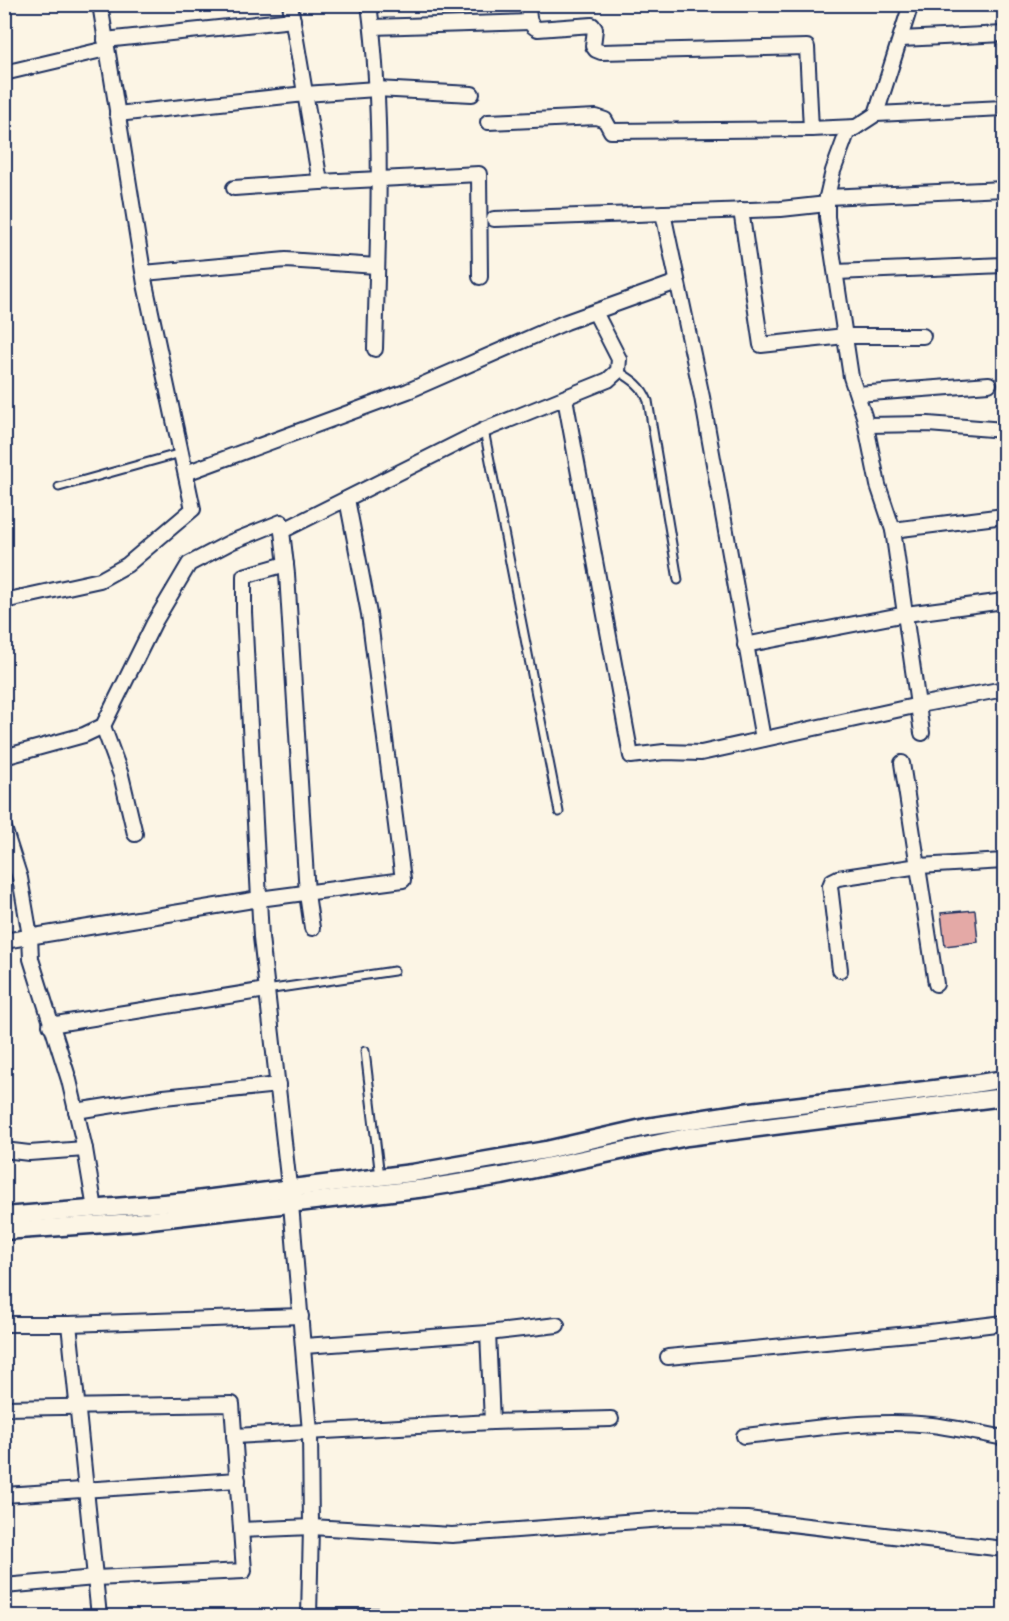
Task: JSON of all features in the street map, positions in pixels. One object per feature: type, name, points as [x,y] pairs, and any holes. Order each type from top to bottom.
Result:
[{"type":"street","points":[[4,601],[100,580],[127,565],[193,509],[144,273],[100,4]]},
{"type":"street","points":[[290,4],[321,182]]},
{"type":"street","points":[[369,4],[376,89],[379,179],[375,349]]},
{"type":"street","points":[[528,4],[529,22],[533,27],[592,26],[595,30],[593,46],[601,52],[807,47],[811,129]]},
{"type":"street","points":[[876,114],[911,4]]},
{"type":"street","points":[[4,73],[106,45],[293,20]]},
{"type":"street","points":[[372,27],[529,22]]},
{"type":"street","points":[[901,39],[1005,34]]},
{"type":"street","points":[[117,114],[305,94],[376,89],[472,94]]},
{"type":"street","points":[[922,733],[893,530],[878,485],[866,425],[851,377],[827,217],[827,200],[833,171],[847,133],[876,114],[1005,108]]},
{"type":"street","points":[[488,122],[597,117],[605,120],[611,130],[856,127]]},
{"type":"street","points":[[234,188],[479,174],[480,277]]},
{"type":"street","points":[[495,219],[741,210],[827,200],[1005,189]]},
{"type":"street","points":[[741,210],[761,345],[844,336],[922,336]]},
{"type":"street","points":[[663,213],[702,397],[763,739]]},
{"type":"street","points":[[144,273],[286,260],[377,266]]},
{"type":"street","points":[[836,272],[1005,266]]},
{"type":"street","points":[[186,473],[408,391],[566,322],[677,282]]},
{"type":"street","points":[[282,531],[484,430],[608,380],[618,371],[618,359],[595,312]]},
{"type":"street","points":[[857,394],[989,384]]},
{"type":"street","points":[[565,398],[631,756],[664,752],[701,753],[919,705],[1005,689]]},
{"type":"street","points":[[866,425],[928,424],[1005,430]]},
{"type":"street","points":[[4,941],[259,899],[403,880],[369,614],[347,499]]},
{"type":"street","points":[[893,530],[1005,516]]},
{"type":"street","points":[[4,757],[84,735],[103,726],[154,623],[189,564],[231,542],[281,522],[286,564],[307,894],[312,928]]},
{"type":"street","points":[[286,564],[244,576],[259,899],[266,990],[290,1196],[310,1432],[309,1616],[390,1617]]},
{"type":"street","points":[[745,645],[906,614],[1005,602]]},
{"type":"street","points":[[103,726],[121,775],[135,834]]},
{"type":"street","points":[[902,763],[936,984]]},
{"type":"street","points":[[4,828],[20,878],[30,936],[30,959],[69,1080],[85,1149],[95,1209]]},
{"type":"street","points":[[840,970],[830,886],[832,881],[837,878],[919,866],[1005,861]]},
{"type":"street","points":[[50,1025],[266,990]]},
{"type":"street","points":[[4,1216],[188,1201],[426,1188],[502,1176],[687,1137],[730,1123],[1005,1079]]},
{"type":"street","points":[[76,1111],[164,1097],[278,1085]]},
{"type":"street","points":[[4,1231],[134,1222],[290,1196],[380,1177],[546,1150],[647,1127],[730,1123],[1005,1097]]},
{"type":"street","points":[[4,1150],[29,1153],[85,1149]]},
{"type":"street","points":[[4,1324],[301,1316]]},
{"type":"street","points":[[668,1357],[1005,1323]]},
{"type":"street","points":[[69,1324],[99,1617]]},
{"type":"street","points":[[304,1346],[488,1334],[557,1325]]},
{"type":"street","points":[[488,1334],[492,1422]]},
{"type":"street","points":[[4,1408],[232,1404],[244,1571],[95,1578],[4,1586]]},
{"type":"street","points":[[234,1436],[492,1422],[611,1419]]},
{"type":"street","points":[[744,1436],[844,1426],[906,1424],[932,1425],[1005,1437]]},
{"type":"street","points":[[4,1495],[238,1480]]},
{"type":"street","points":[[241,1530],[311,1527],[452,1535],[677,1518],[748,1519],[1005,1549]]},
{"type":"lane","points":[[618,371],[636,381],[644,390],[648,401],[678,580]]},
{"type":"lane","points":[[484,430],[559,812]]},
{"type":"lane","points":[[59,486],[182,453]]},
{"type":"lane","points":[[266,990],[394,971]]},
{"type":"lane","points":[[365,1051],[380,1177]]},
{"type":"building","points":[[975,910],[978,942],[945,946],[941,913]]}]
